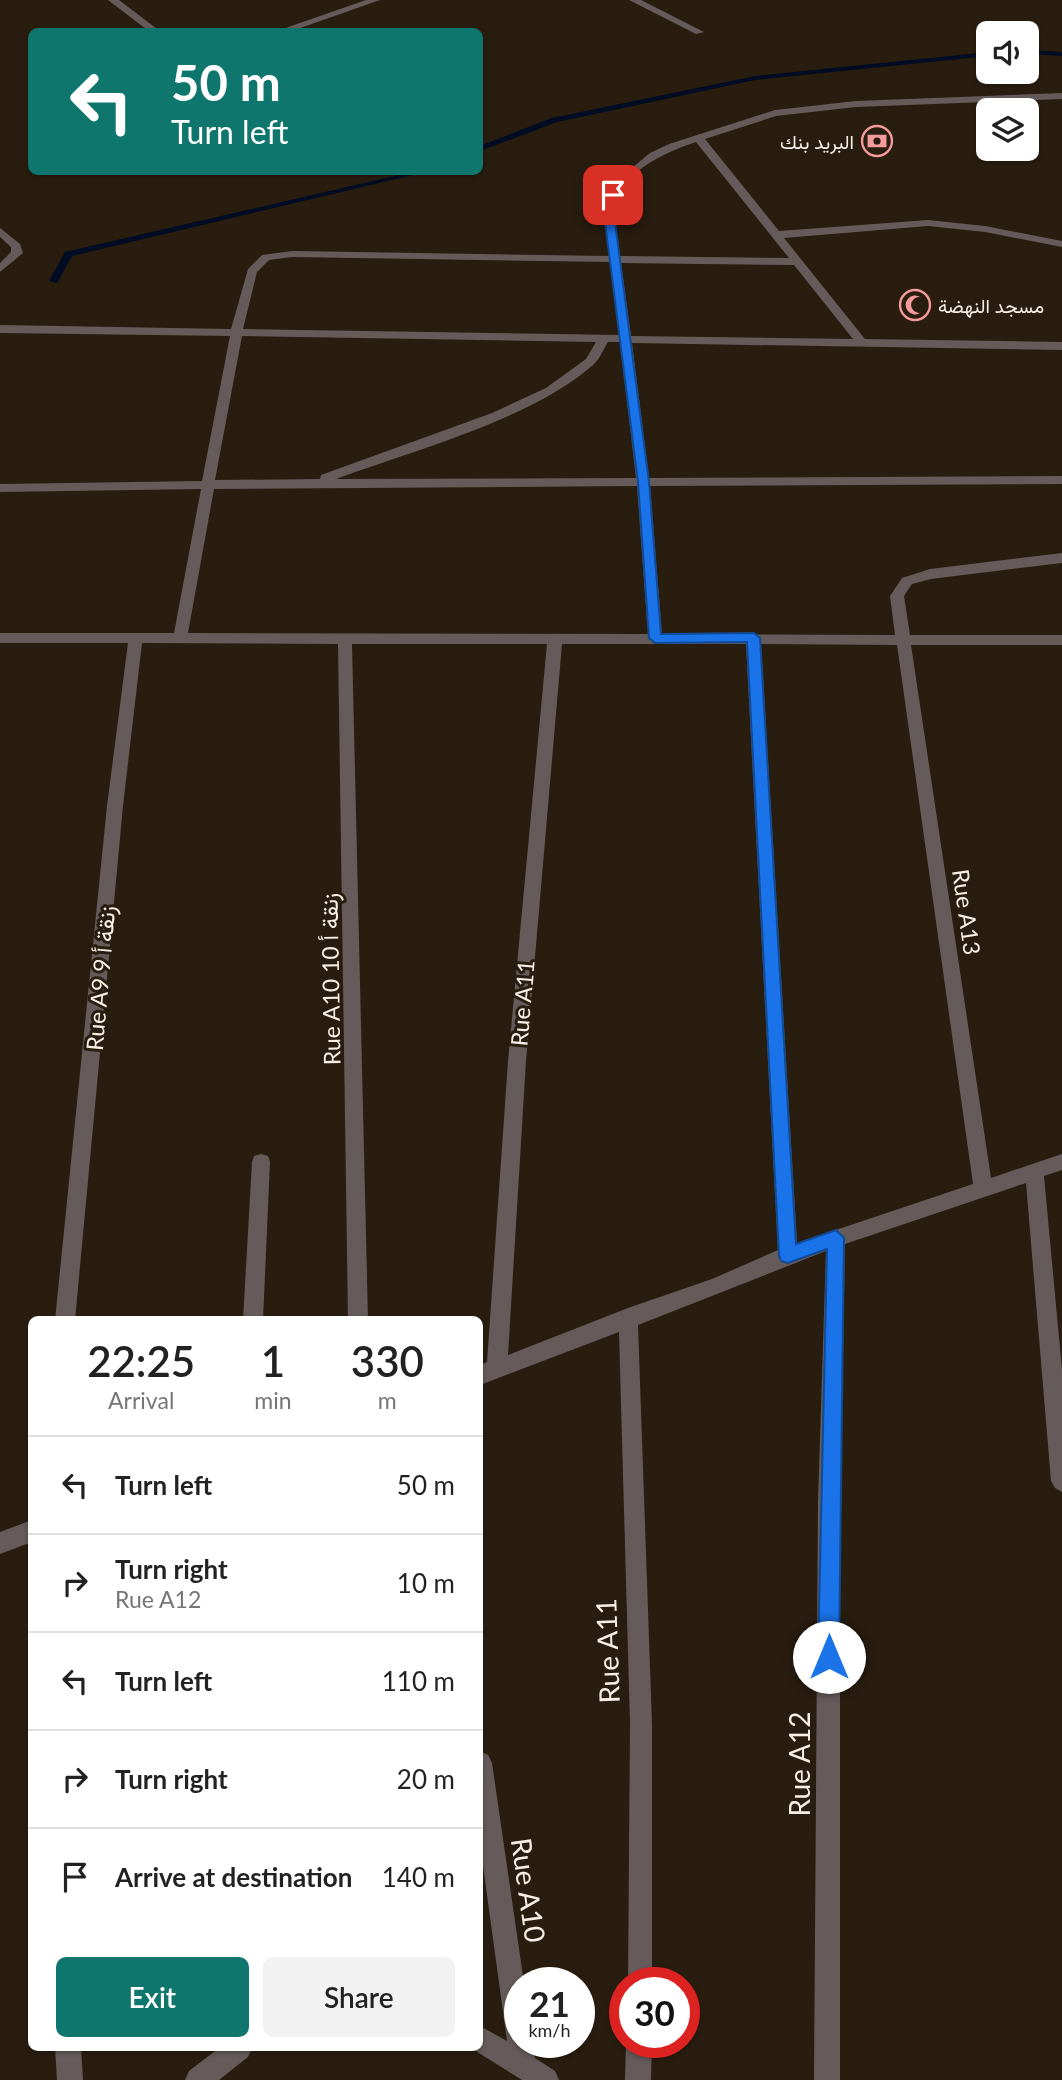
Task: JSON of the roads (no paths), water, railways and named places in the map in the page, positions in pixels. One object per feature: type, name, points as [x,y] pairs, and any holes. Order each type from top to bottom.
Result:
[{"type":"street","points":[[113,0],[151,28]]},
{"type":"street","points":[[290,28],[375,0]]},
{"type":"street","points":[[634,0],[699,32]]},
{"type":"street","points":[[655,638],[643,482],[609,210],[621,180],[654,156],[698,136],[775,113],[807,109],[1062,96]]},
{"type":"street","points":[[698,136],[863,344]]},
{"type":"street","points":[[775,235],[928,223],[959,225],[1062,244]]},
{"type":"street","points":[[0,232],[16,246],[17,253],[0,269]]},
{"type":"street","points":[[180,638],[236,334],[252,271],[266,257],[292,254],[797,262]]},
{"type":"street","points":[[0,329],[1062,346]]},
{"type":"street","points":[[313,483],[496,416],[550,391],[591,360],[603,340]]},
{"type":"street","points":[[0,488],[313,483],[1062,480]]},
{"type":"street","name":"Rue A13","points":[[982,1189],[897,596],[907,581],[930,574],[1062,558]]},
{"type":"street","name":"Rue A9 زنقة أ 9","points":[[65,1316],[115,806],[136,637]]},
{"type":"street","name":"Rue A10 زنقة أ 10","points":[[345,637],[358,1316]]},
{"type":"street","points":[[0,638],[1062,640]]},
{"type":"street","name":"Rue A11","points":[[488,1372],[555,638]]},
{"type":"street","points":[[754,638],[788,1255]]},
{"type":"street","points":[[253,1316],[261,1162]]},
{"type":"street","points":[[488,1372],[628,1317],[717,1286],[788,1255],[1062,1163]]},
{"type":"street","points":[[1034,1171],[1062,1480]]},
{"type":"street","name":"Rue A12","points":[[827,2080],[829,1501],[836,1238]]},
{"type":"street","name":"Rue A11","points":[[628,1317],[641,1724],[640,1967]]},
{"type":"street","points":[[0,1543],[28,1532]]},
{"type":"street","name":"Rue A10","points":[[483,1784],[523,2067]]},
{"type":"street","points":[[483,2041],[546,2080]]},
{"type":"street","points":[[68,2051],[70,2080]]},
{"type":"street","points":[[198,2080],[232,2051]]},
{"type":"street","points":[[638,2080],[639,2058]]},
{"type":"waterway","points":[[1039,53],[1062,54]]},
{"type":"waterway","points":[[483,148],[555,120],[755,78],[976,55]]},
{"type":"waterway","points":[[54,281],[68,254],[408,175]]},
{"type":"place","name":"البريد بنك","points":[[877,141]]},
{"type":"place","name":"مسجد النهضة","points":[[915,305]]}]
